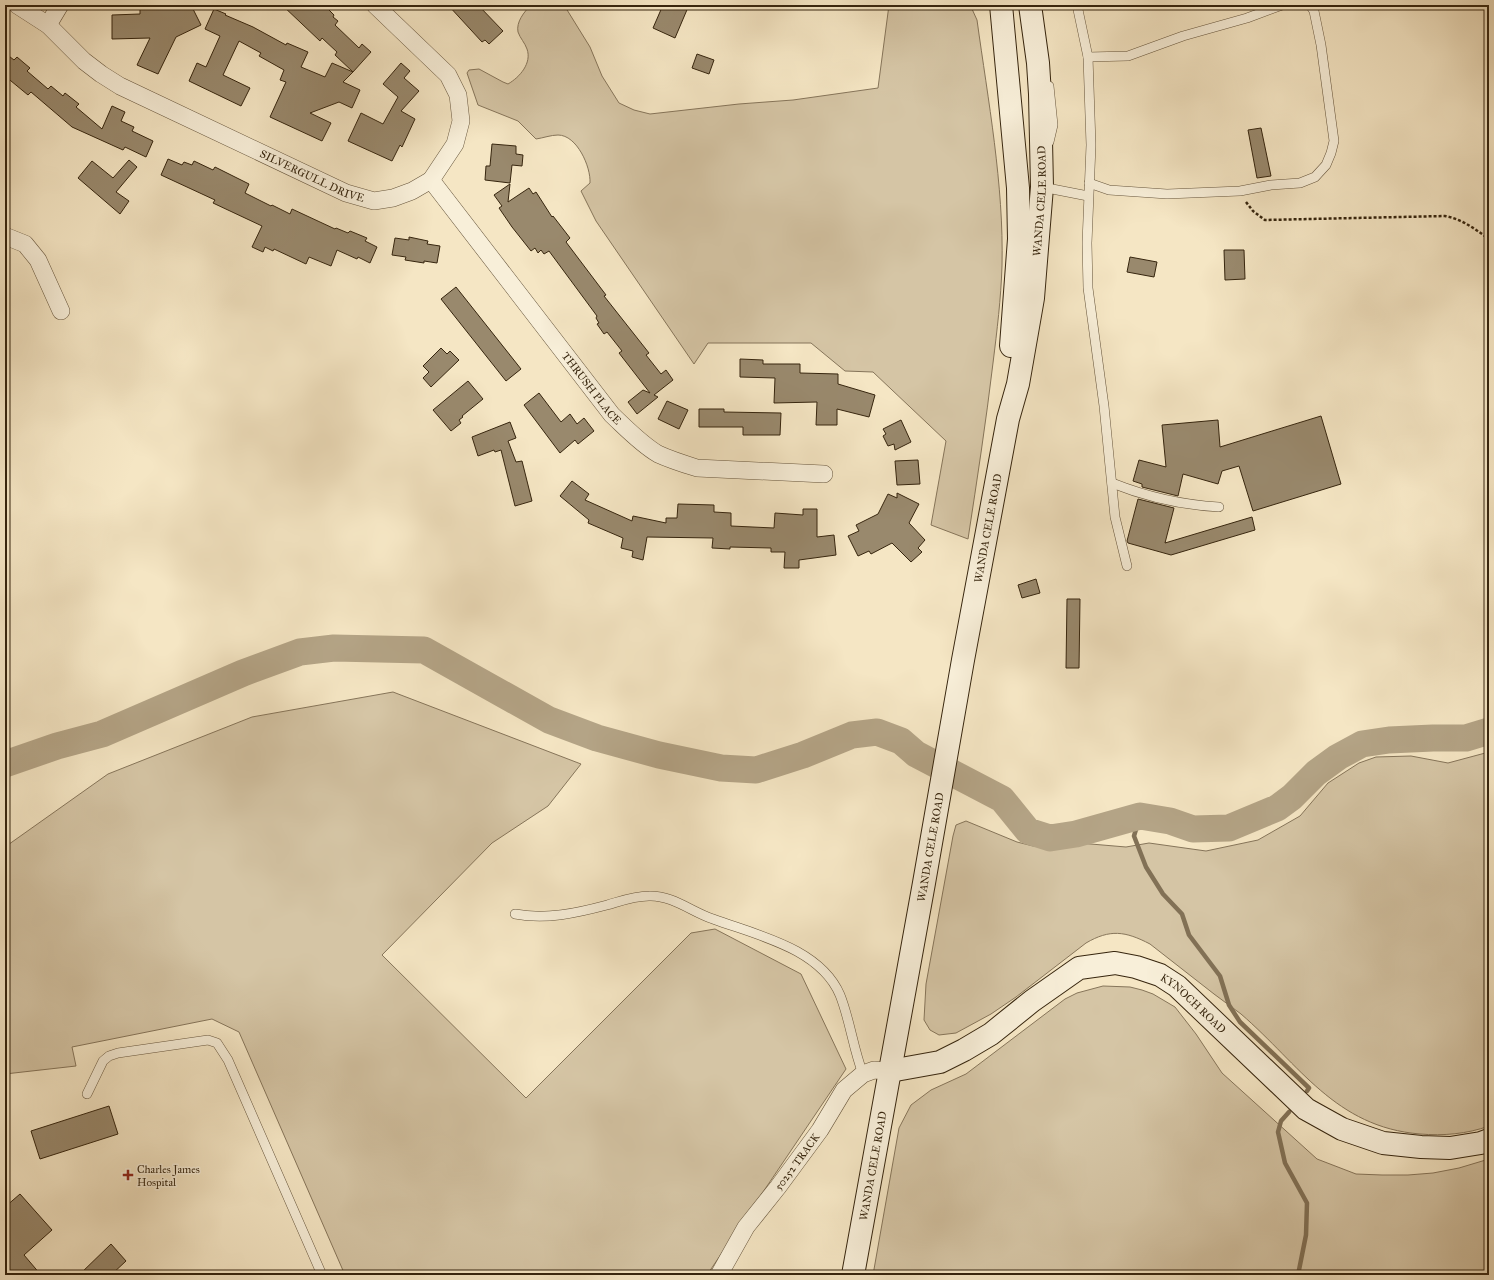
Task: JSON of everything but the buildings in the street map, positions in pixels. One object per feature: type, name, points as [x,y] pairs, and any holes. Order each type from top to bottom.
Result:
[{"type":"street","name":"SILVERGULL DRIVE","points":[[17,5],[48,25],[84,61],[120,86],[346,193],[374,201],[393,198],[412,191],[431,180],[455,144],[461,121],[458,95],[448,75],[375,5]]},
{"type":"street","points":[[48,25],[60,5]]},
{"type":"street","name":"WANDA CELE ROAD","points":[[1001,5],[1018,188],[1019,239],[1008,388],[1008,419]]},
{"type":"street","name":"WANDA CELE ROAD","points":[[853,1275],[963,660],[1008,419],[1018,384],[1033,298],[1042,186],[1038,63],[1030,5]]},
{"type":"street","name":"THRUSH PLACE","points":[[431,180],[612,415],[638,440],[658,453],[678,462],[697,468],[824,474]]},
{"type":"street","points":[[5,236],[25,244],[38,260],[61,311]]},
{"type":"street","name":"KYNOCH ROAD","points":[[890,1071],[921,1067],[940,1062],[991,1034],[1079,968],[1115,963],[1136,967],[1160,975],[1177,986],[1306,1110],[1342,1129],[1384,1143],[1421,1147],[1450,1148],[1481,1143],[1489,1140]]},
{"type":"street","name":"50252 TRACK","points":[[719,1275],[746,1227],[820,1130],[844,1090],[863,1074],[874,1070],[890,1071]]},
{"type":"lane","points":[[1077,5],[1088,57],[1091,145],[1088,196],[1088,288],[1104,406],[1115,517],[1127,566]]},
{"type":"lane","points":[[1088,57],[1128,56],[1182,36],[1247,18],[1282,5]]},
{"type":"lane","points":[[1089,183],[1109,190],[1167,194],[1240,191],[1271,185],[1300,183],[1315,177],[1326,165],[1331,154],[1334,141],[1314,11],[1310,5]]},
{"type":"lane","points":[[1042,186],[1088,196]]},
{"type":"lane","points":[[1112,482],[1142,494],[1166,500],[1192,505],[1219,507]]},
{"type":"lane","points":[[515,914],[529,917],[562,916],[631,898],[650,896],[666,898],[708,918],[780,943],[810,959],[831,980],[840,994],[857,1058],[863,1074]]},
{"type":"lane","points":[[87,1094],[103,1061],[108,1056],[118,1053],[208,1040],[217,1043],[228,1060],[245,1096],[322,1275]]},
{"type":"path","points":[[1240,191],[1253,211],[1265,220],[1445,216],[1462,220],[1489,239]]},
{"type":"shaded area","points":[[531,5],[564,5],[590,47],[602,76],[619,103],[634,110],[650,114],[739,104],[793,100],[878,88],[889,5],[963,5],[972,9],[977,20],[998,174],[1002,235],[1002,266],[999,314],[968,539],[931,525],[946,441],[873,372],[845,371],[811,343],[708,343],[694,364],[596,221],[581,191],[590,183],[590,176],[582,153],[577,146],[565,136],[553,135],[536,139],[518,121],[478,105],[467,73],[469,70],[479,69],[508,84],[521,74],[528,59],[528,54],[518,32],[518,25],[523,14]]},
{"type":"shaded area","points":[[393,692],[581,764],[548,806],[492,843],[382,955],[526,1098],[691,933],[715,929],[801,974],[846,1069],[707,1275],[345,1275],[239,1032],[212,1019],[72,1047],[76,1066],[5,1074],[5,847],[108,774],[252,717]]},
{"type":"shaded area","points":[[1489,752],[1489,1126],[1464,1133],[1429,1135],[1390,1129],[1364,1119],[1342,1106],[1301,1073],[1241,1014],[1150,944],[1125,934],[1118,933],[1103,935],[1086,943],[1016,997],[991,1014],[956,1033],[939,1035],[930,1030],[924,1020],[926,984],[956,825],[966,821],[1017,842],[1033,846],[1079,843],[1126,847],[1149,843],[1206,851],[1258,840],[1300,816],[1328,783],[1359,763],[1376,757],[1411,756],[1448,763]]},
{"type":"shaded area","points":[[1103,986],[1130,987],[1142,990],[1153,994],[1175,1007],[1196,1034],[1222,1073],[1317,1159],[1356,1174],[1408,1175],[1433,1173],[1459,1168],[1489,1159],[1489,1275],[873,1275],[899,1128],[911,1105],[931,1090],[966,1074],[1065,999],[1077,993]]},
{"type":"waterway","points":[[5,764],[57,746],[102,734],[243,673],[300,652],[334,648],[424,650],[549,720],[597,738],[659,755],[721,768],[756,770],[803,755],[852,735],[877,732],[901,741],[916,754],[1002,799],[1028,831],[1050,838],[1076,834],[1140,816],[1170,821],[1193,829],[1229,828],[1277,808],[1292,797],[1316,773],[1338,757],[1362,744],[1389,740],[1466,738],[1489,731]]},
{"type":"waterway","points":[[1140,816],[1134,836],[1146,867],[1163,894],[1182,914],[1189,935],[1220,976],[1229,1005],[1240,1022],[1309,1088],[1307,1091]]},
{"type":"waterway","points":[[1289,1112],[1281,1121],[1278,1132],[1285,1163],[1307,1203],[1306,1235],[1298,1275]]},
{"type":"place","name":"Charles James Hospital","points":[[128,1175]]}]
